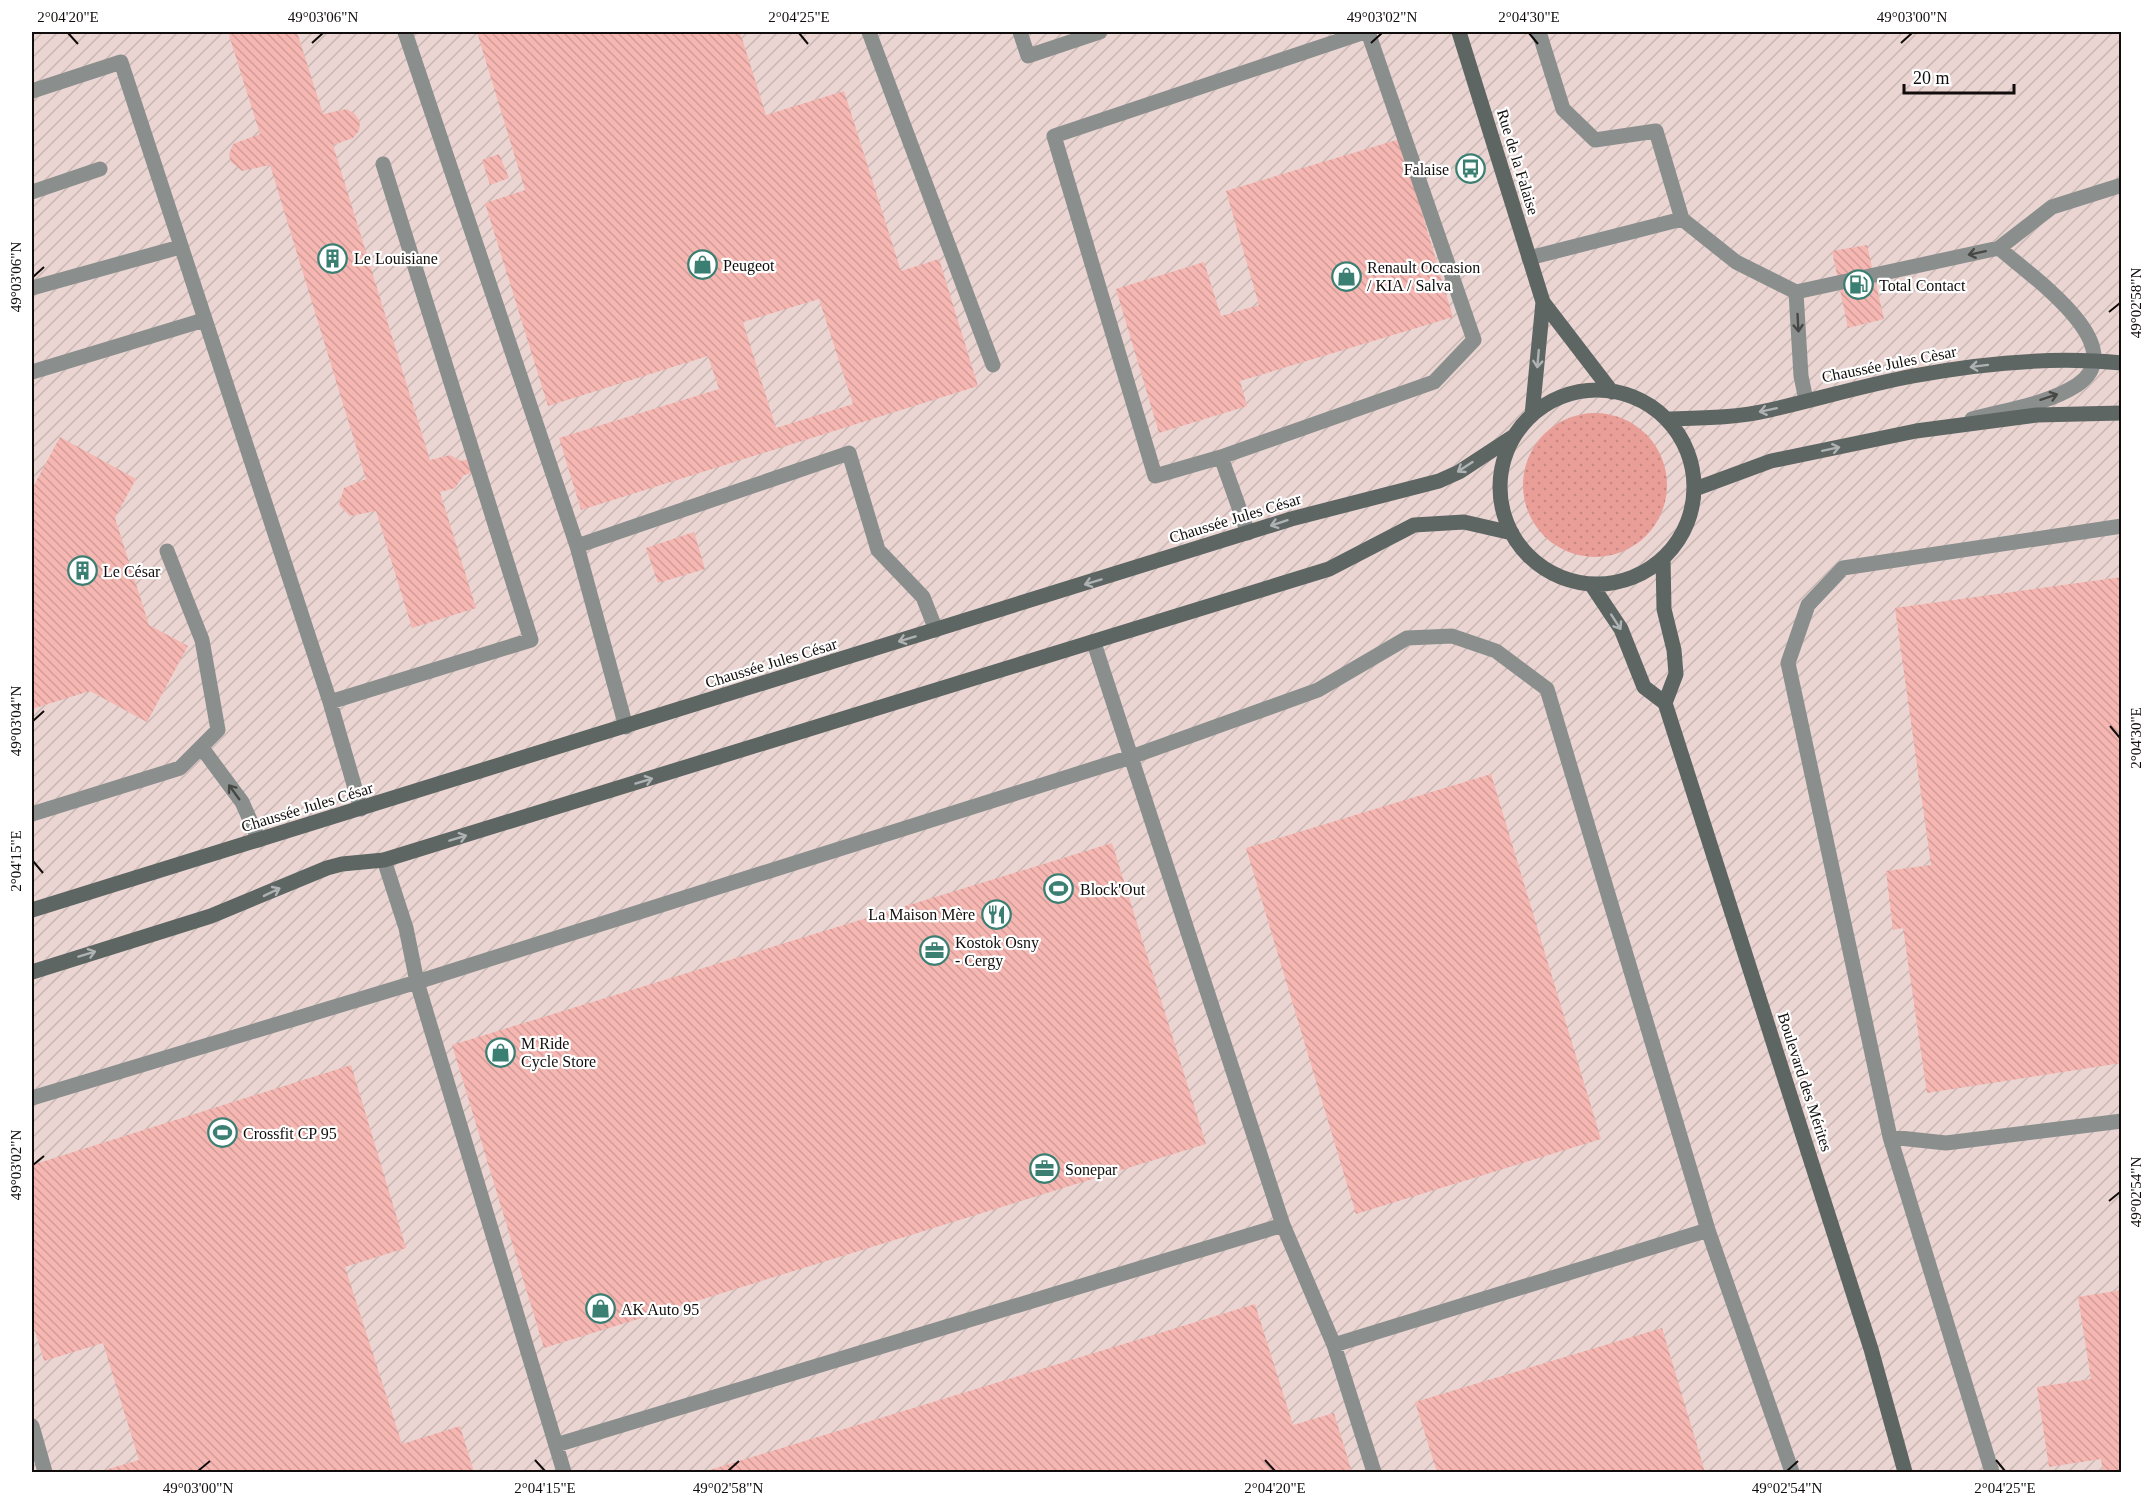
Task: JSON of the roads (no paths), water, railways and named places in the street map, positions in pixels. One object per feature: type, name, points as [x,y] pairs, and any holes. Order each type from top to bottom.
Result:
[{"type":"main road","name":"Rue de la Falaise","points":[[1459,32],[1543,302],[1612,392]]},
{"type":"main road","name":"Rue de la Falaise","points":[[1532,415],[1543,302]]},
{"type":"main road","name":"Chaussée Jules Cèsar","points":[[1666,419],[1734,416],[1950,369],[2014,362],[2096,360],[2121,363]]},
{"type":"main road","points":[[1591,390],[1612,392],[1647,404],[1666,419],[1679,435],[1689,455],[1695,489],[1686,524],[1663,558],[1632,577],[1591,584],[1569,580],[1546,569],[1531,558],[1512,533],[1503,510],[1500,493],[1505,457],[1514,435],[1532,415],[1570,394],[1591,390]]},
{"type":"main road","points":[[1695,489],[1771,461],[1952,425],[2037,415],[2121,413]]},
{"type":"main road","name":"Chaussée Jules César","points":[[32,910],[1248,533],[1348,503],[1439,481],[1459,472],[1514,435]]},
{"type":"main road","points":[[32,972],[212,916],[327,868],[342,864],[384,860],[1329,569],[1414,525],[1464,522],[1512,533]]},
{"type":"main road","points":[[1591,584],[1621,629],[1644,687],[1665,703],[1676,674],[1674,650],[1664,609],[1663,558]]},
{"type":"main road","name":"Boulevard des Mérites","points":[[1665,703],[1871,1349],[1905,1473]]},
{"type":"lane","points":[[405,32],[577,546],[626,727]]},
{"type":"lane","points":[[869,32],[993,364]]},
{"type":"lane","points":[[1020,32],[1028,56],[1100,32]]},
{"type":"lane","points":[[1366,32],[1474,340],[1434,382],[1221,457],[1155,476],[1054,136],[1366,32]]},
{"type":"lane","points":[[1539,32],[1563,108],[1595,140],[1656,131],[1682,219],[1736,262],[1796,292],[1999,249],[2052,207],[2121,185]]},
{"type":"lane","points":[[32,92],[121,62],[330,702],[361,809]]},
{"type":"lane","points":[[330,702],[531,639],[383,164]]},
{"type":"lane","points":[[32,192],[100,170]]},
{"type":"lane","points":[[1529,258],[1682,219]]},
{"type":"lane","points":[[32,288],[180,248]]},
{"type":"lane","points":[[1952,425],[2066,391],[2094,368],[2096,360],[2091,338],[2077,318],[1999,249]]},
{"type":"lane","points":[[1796,292],[1801,376],[1806,400]]},
{"type":"lane","points":[[32,372],[204,320]]},
{"type":"lane","points":[[577,546],[849,453],[878,550],[923,597],[936,630]]},
{"type":"lane","points":[[1221,457],[1248,533]]},
{"type":"lane","points":[[1992,1473],[1890,1137],[1788,663],[1808,605],[1843,568],[2121,526]]},
{"type":"lane","points":[[32,814],[180,768],[218,730],[202,640],[167,550]]},
{"type":"lane","points":[[32,1098],[417,982],[1131,757],[1318,690],[1407,638],[1452,636],[1496,651],[1547,689],[1708,1230],[1792,1473]]},
{"type":"lane","points":[[1094,643],[1283,1225],[1335,1345],[1374,1473]]},
{"type":"lane","points":[[202,748],[242,802],[259,840]]},
{"type":"lane","points":[[384,860],[406,928],[417,982],[564,1473]]},
{"type":"lane","points":[[1890,1137],[1946,1143],[2121,1121]]},
{"type":"lane","points":[[556,1445],[1283,1225]]},
{"type":"lane","points":[[1335,1345],[1708,1230]]},
{"type":"lane","points":[[32,1426],[45,1473]]},
{"type":"place","name":"Falaise","points":[[1470,169]]},
{"type":"place","name":"Le Louisiane","points":[[333,258]]},
{"type":"place","name":"Peugeot","points":[[702,265]]},
{"type":"place","name":"Renault Occasion / KIA / Salva","points":[[1346,276]]},
{"type":"place","name":"Total Contact","points":[[1858,285]]},
{"type":"place","name":"Le César","points":[[82,571]]},
{"type":"place","name":"Block'Out","points":[[1059,889]]},
{"type":"place","name":"La Maison Mère","points":[[996,914]]},
{"type":"place","name":"Kostok Osny - Cergy","points":[[934,951]]},
{"type":"place","name":"M Ride Cycle Store","points":[[500,1052]]},
{"type":"place","name":"Crossfit CP 95","points":[[222,1133]]},
{"type":"place","name":"Sonepar","points":[[1044,1169]]},
{"type":"place","name":"AK Auto 95","points":[[600,1309]]}]
